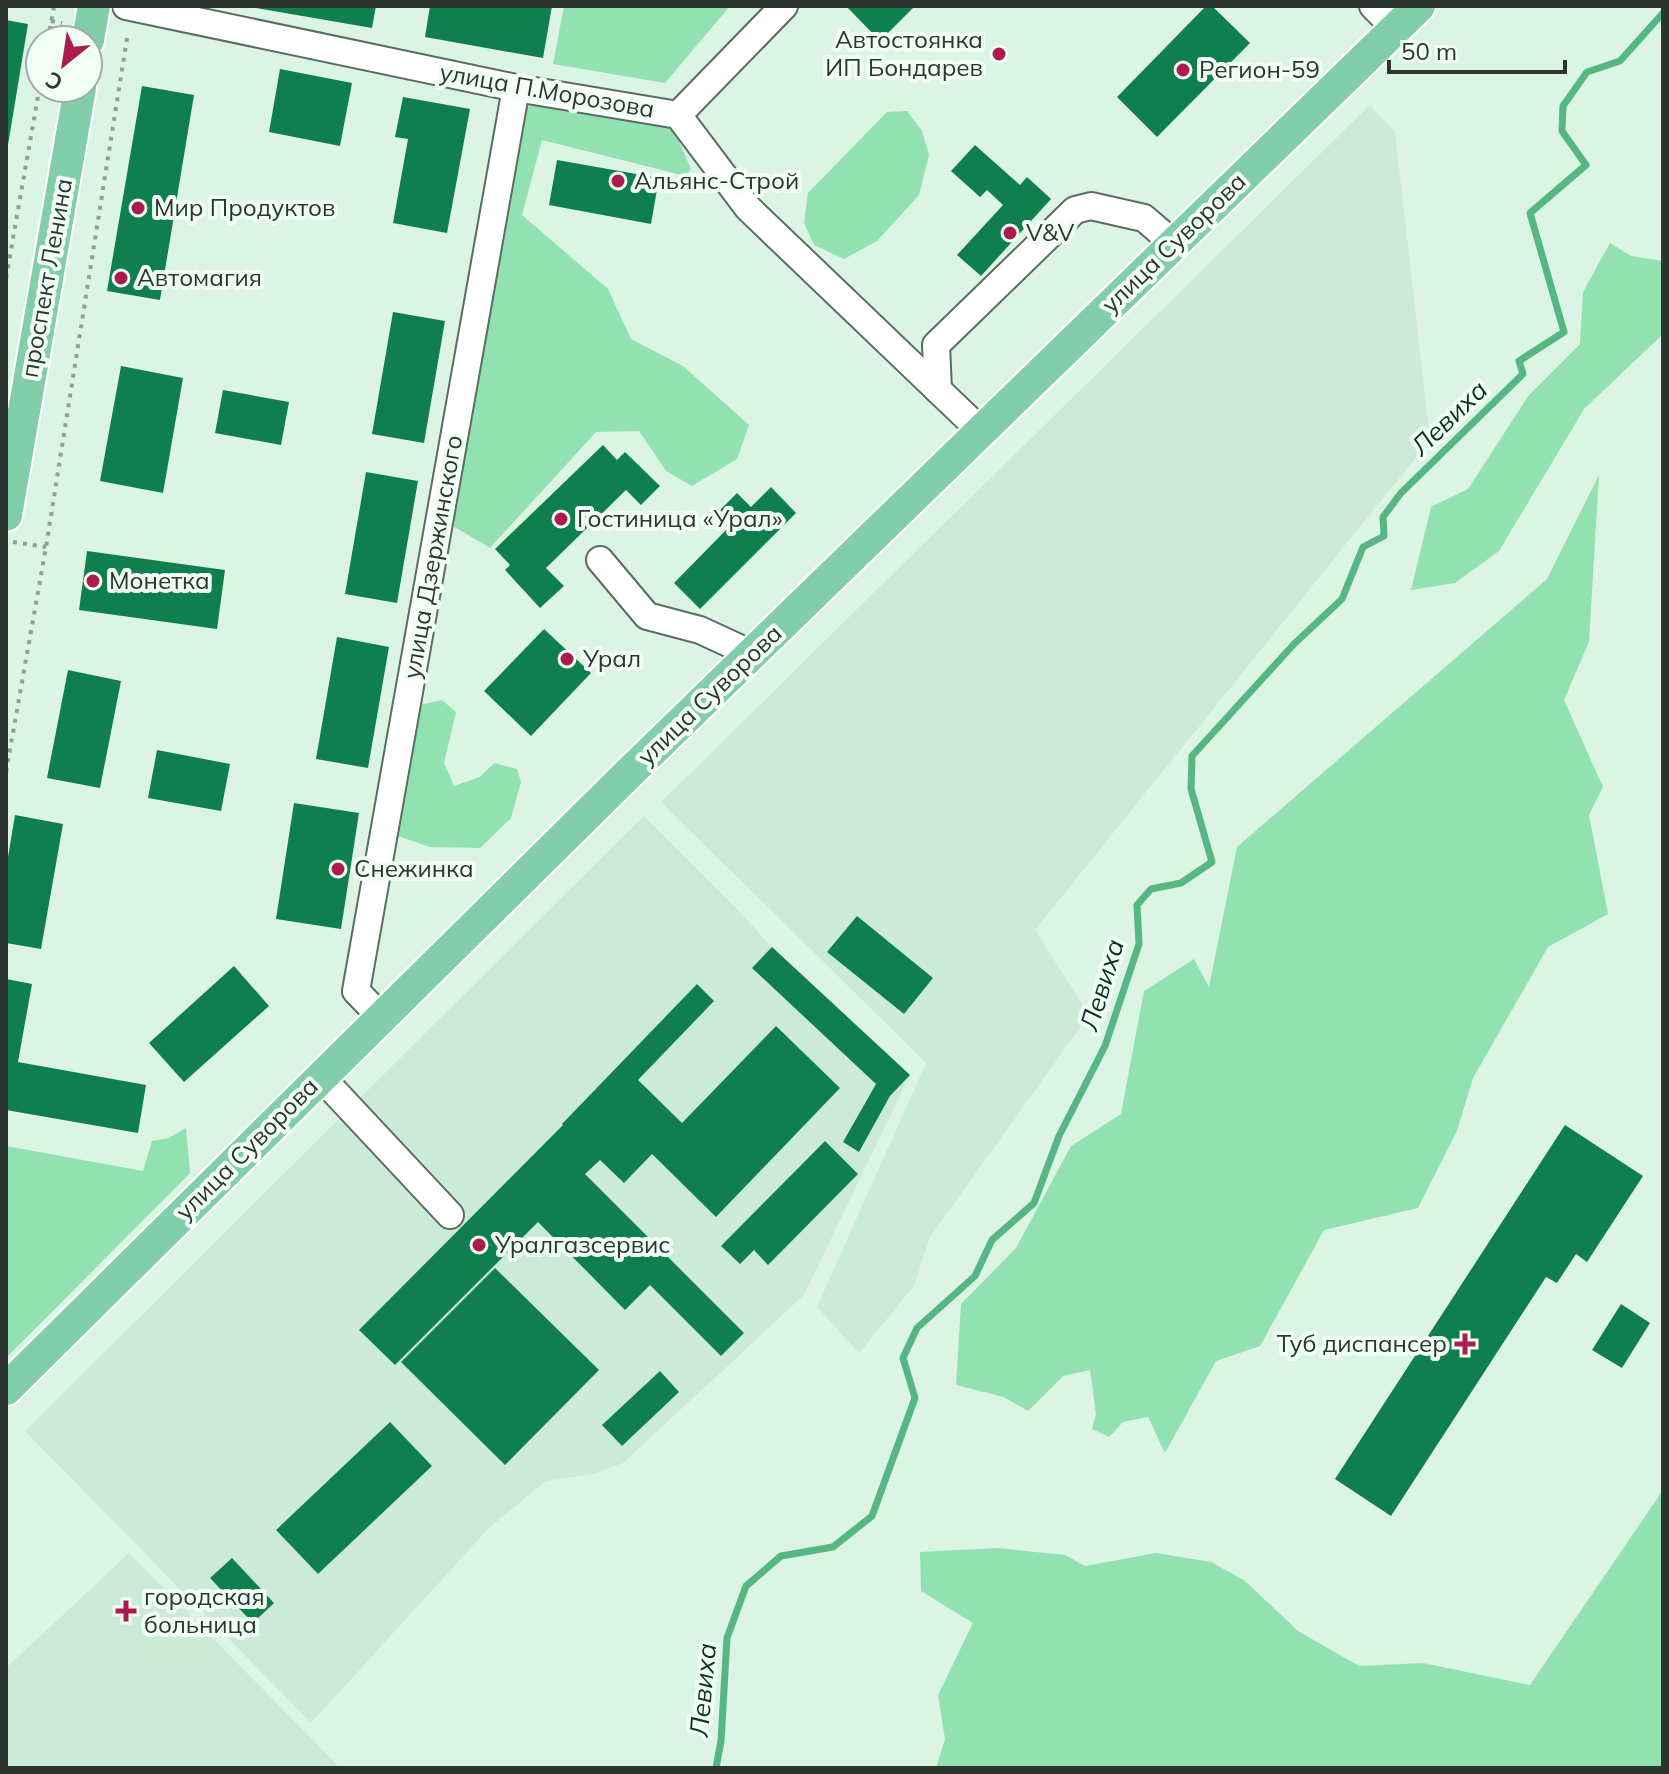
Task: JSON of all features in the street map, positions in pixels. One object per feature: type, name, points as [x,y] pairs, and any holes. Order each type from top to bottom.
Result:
[{"type":"main road","name":"улица Суворова","points":[[6,1389],[320,1076],[1419,6]]},
{"type":"main road","name":"проспект Ленина","points":[[6,515],[77,104]]},
{"type":"street","name":"улица П.Морозова","points":[[129,6],[516,88],[678,115],[748,208],[982,432]]},
{"type":"street","points":[[678,115],[784,6]]},
{"type":"street","points":[[1373,6],[1396,29]]},
{"type":"street","name":"улица Дзержинского","points":[[381,1017],[356,991],[516,88]]},
{"type":"street","points":[[938,390],[936,345],[1075,210],[1091,206],[1144,218],[1173,243]]},
{"type":"street","points":[[600,560],[647,616],[700,630],[752,654]]},
{"type":"street","points":[[320,1076],[450,1215]]},
{"type":"path","points":[[6,772],[46,547],[129,6]]},
{"type":"path","points":[[6,278],[37,104]]},
{"type":"path","points":[[6,541],[46,547]]},
{"type":"shaded area","points":[[1370,105],[1395,132],[1430,440],[1035,930],[1089,1015],[930,1237],[914,1286],[859,1353],[817,1307],[926,1063],[661,802]]},
{"type":"shaded area","points":[[644,816],[772,947],[910,1075],[804,1295],[623,1463],[593,1474],[546,1481],[489,1528],[311,1723],[25,1431]]},
{"type":"shaded area","name":"городская больница","points":[[129,1553],[340,1768],[6,1768],[6,1668]]},
{"type":"green space","points":[[564,6],[730,6],[665,83],[553,64]]},
{"type":"green space","points":[[522,105],[556,107],[672,125],[691,169],[686,176],[542,140],[522,215],[608,289],[631,339],[683,366],[749,425],[737,459],[692,486],[666,471],[639,431],[596,432],[490,548],[446,522]]},
{"type":"green space","points":[[907,111],[922,131],[929,155],[919,195],[877,241],[844,259],[814,245],[804,223],[808,193],[887,112]]},
{"type":"green space","points":[[1610,243],[1631,256],[1663,261],[1663,334],[1584,409],[1499,551],[1455,583],[1411,590],[1431,507],[1468,489],[1529,395],[1580,344],[1583,292]]},
{"type":"green space","points":[[1599,475],[1589,642],[1564,700],[1603,787],[1589,815],[1608,914],[1548,947],[1473,1078],[1457,1131],[1418,1208],[1324,1230],[1260,1346],[1216,1361],[1165,1453],[1148,1417],[1123,1422],[1109,1437],[1092,1429],[1096,1414],[1090,1370],[1063,1376],[1028,1411],[1004,1397],[956,1385],[961,1304],[1016,1248],[1071,1146],[1121,1114],[1144,991],[1194,959],[1209,987],[1237,847],[1547,579]]},
{"type":"green space","points":[[442,700],[456,712],[444,763],[454,786],[480,777],[494,763],[517,769],[521,782],[511,818],[480,848],[430,847],[392,834],[419,705]]},
{"type":"green space","points":[[186,1128],[190,1173],[6,1358],[6,1146],[143,1171],[152,1141],[169,1138]]},
{"type":"green space","points":[[1663,1490],[1663,1768],[936,1768],[945,1739],[938,1695],[973,1623],[921,1591],[920,1552],[998,1548],[1065,1555],[1085,1566],[1156,1553],[1211,1562],[1244,1580],[1298,1631],[1359,1666],[1423,1663],[1530,1685]]},
{"type":"building","points":[[256,6],[376,6],[372,28]]},
{"type":"building","points":[[430,6],[552,6],[543,58],[425,37]]},
{"type":"building","points":[[846,6],[915,6],[880,41]]},
{"type":"building","name":"Регион-59","points":[[1206,6],[1212,6],[1250,43],[1157,137],[1117,97]]},
{"type":"building","points":[[6,20],[28,24],[24,24],[24,48],[6,145]]},
{"type":"building","points":[[280,69],[352,83],[340,146],[269,132]]},
{"type":"building","points":[[142,86],[194,95],[160,300],[107,291]]},
{"type":"building","points":[[403,97],[470,109],[447,233],[393,223],[408,139],[395,137]]},
{"type":"building","points":[[975,145],[1020,185],[1027,177],[1051,199],[981,276],[957,255],[1003,205],[987,190],[980,197],[951,171]]},
{"type":"building","points":[[557,160],[659,178],[651,224],[549,205]]},
{"type":"building","points":[[393,312],[445,321],[424,443],[372,434]]},
{"type":"building","points":[[121,366],[183,378],[163,493],[100,481]]},
{"type":"building","points":[[223,390],[289,402],[281,445],[215,433]]},
{"type":"building","name":"Гостиница «Урал»","points":[[603,445],[617,460],[625,452],[660,486],[641,505],[626,490],[546,568],[564,586],[540,608],[505,570],[510,565],[495,549]]},
{"type":"building","points":[[366,472],[418,481],[397,603],[345,594]]},
{"type":"building","points":[[771,487],[796,513],[700,609],[674,583],[728,528],[715,515],[737,493],[751,507]]},
{"type":"building","points":[[87,551],[225,570],[217,629],[79,610]]},
{"type":"building","points":[[544,629],[591,673],[531,736],[484,691]]},
{"type":"building","points":[[337,637],[389,647],[368,768],[316,759]]},
{"type":"building","points":[[68,670],[121,681],[100,788],[47,778]]},
{"type":"building","points":[[157,750],[230,764],[221,811],[148,798]]},
{"type":"building","points":[[294,803],[359,813],[341,929],[276,919]]},
{"type":"building","points":[[15,815],[63,824],[41,949],[6,943],[6,869]]},
{"type":"building","points":[[857,916],[933,978],[904,1014],[827,952]]},
{"type":"building","points":[[772,947],[910,1075],[890,1096],[859,1152],[843,1142],[876,1084],[752,968]]},
{"type":"building","points":[[234,966],[269,1006],[184,1082],[149,1043]]},
{"type":"building","points":[[6,979],[32,984],[18,1062],[146,1085],[138,1133],[6,1110]]},
{"type":"building","points":[[697,984],[714,1001],[638,1080],[682,1123],[776,1026],[840,1088],[716,1217],[652,1154],[624,1183],[600,1160],[585,1174],[744,1333],[721,1356],[650,1285],[625,1310],[538,1222],[395,1365],[359,1330],[563,1125]]},
{"type":"building","points":[[1565,1125],[1643,1176],[1587,1262],[1576,1254],[1557,1283],[1546,1277],[1391,1516],[1335,1479]]},
{"type":"building","points":[[825,1141],[858,1174],[768,1265],[754,1250],[740,1264],[721,1246]]},
{"type":"building","points":[[495,1268],[599,1370],[505,1465],[401,1362]]},
{"type":"building","points":[[1621,1304],[1650,1323],[1622,1368],[1592,1350]]},
{"type":"building","points":[[660,1371],[679,1392],[622,1446],[602,1425]]},
{"type":"building","points":[[390,1422],[432,1466],[318,1574],[276,1530]]},
{"type":"building","points":[[232,1558],[274,1603],[253,1623],[210,1578]]},
{"type":"waterway","name":"Левиха","points":[[716,1768],[721,1741],[727,1638],[746,1586],[781,1556],[833,1547],[872,1516],[915,1398],[903,1358],[917,1328],[975,1276],[992,1240],[1034,1203],[1059,1136],[1105,1046],[1139,944],[1137,905],[1151,889],[1181,883],[1212,862],[1191,789],[1192,756],[1294,644],[1342,599],[1363,547],[1384,536],[1383,517],[1401,493],[1523,374],[1519,361],[1564,332],[1530,213],[1586,165],[1562,131],[1563,106],[1587,72],[1620,61],[1663,13]]},
{"type":"place","name":"Автостоянка ИП Бондарев","points":[[999,54]]},
{"type":"place","name":"Регион-59","points":[[1183,70]]},
{"type":"place","name":"Альянс-Строй","points":[[618,181]]},
{"type":"place","name":"Мир Продуктов","points":[[138,208]]},
{"type":"place","name":"V&V","points":[[1010,233]]},
{"type":"place","name":"Автомагия","points":[[121,278]]},
{"type":"place","name":"Гостиница «Урал»","points":[[561,519]]},
{"type":"place","name":"Монетка","points":[[93,581]]},
{"type":"place","name":"Урал","points":[[567,659]]},
{"type":"place","name":"Снежинка","points":[[338,869]]},
{"type":"place","name":"Уралгазсервис","points":[[479,1245]]},
{"type":"place","name":"Туб диспансер","points":[[1465,1344]]},
{"type":"place","name":"городская больница","points":[[126,1611]]}]
